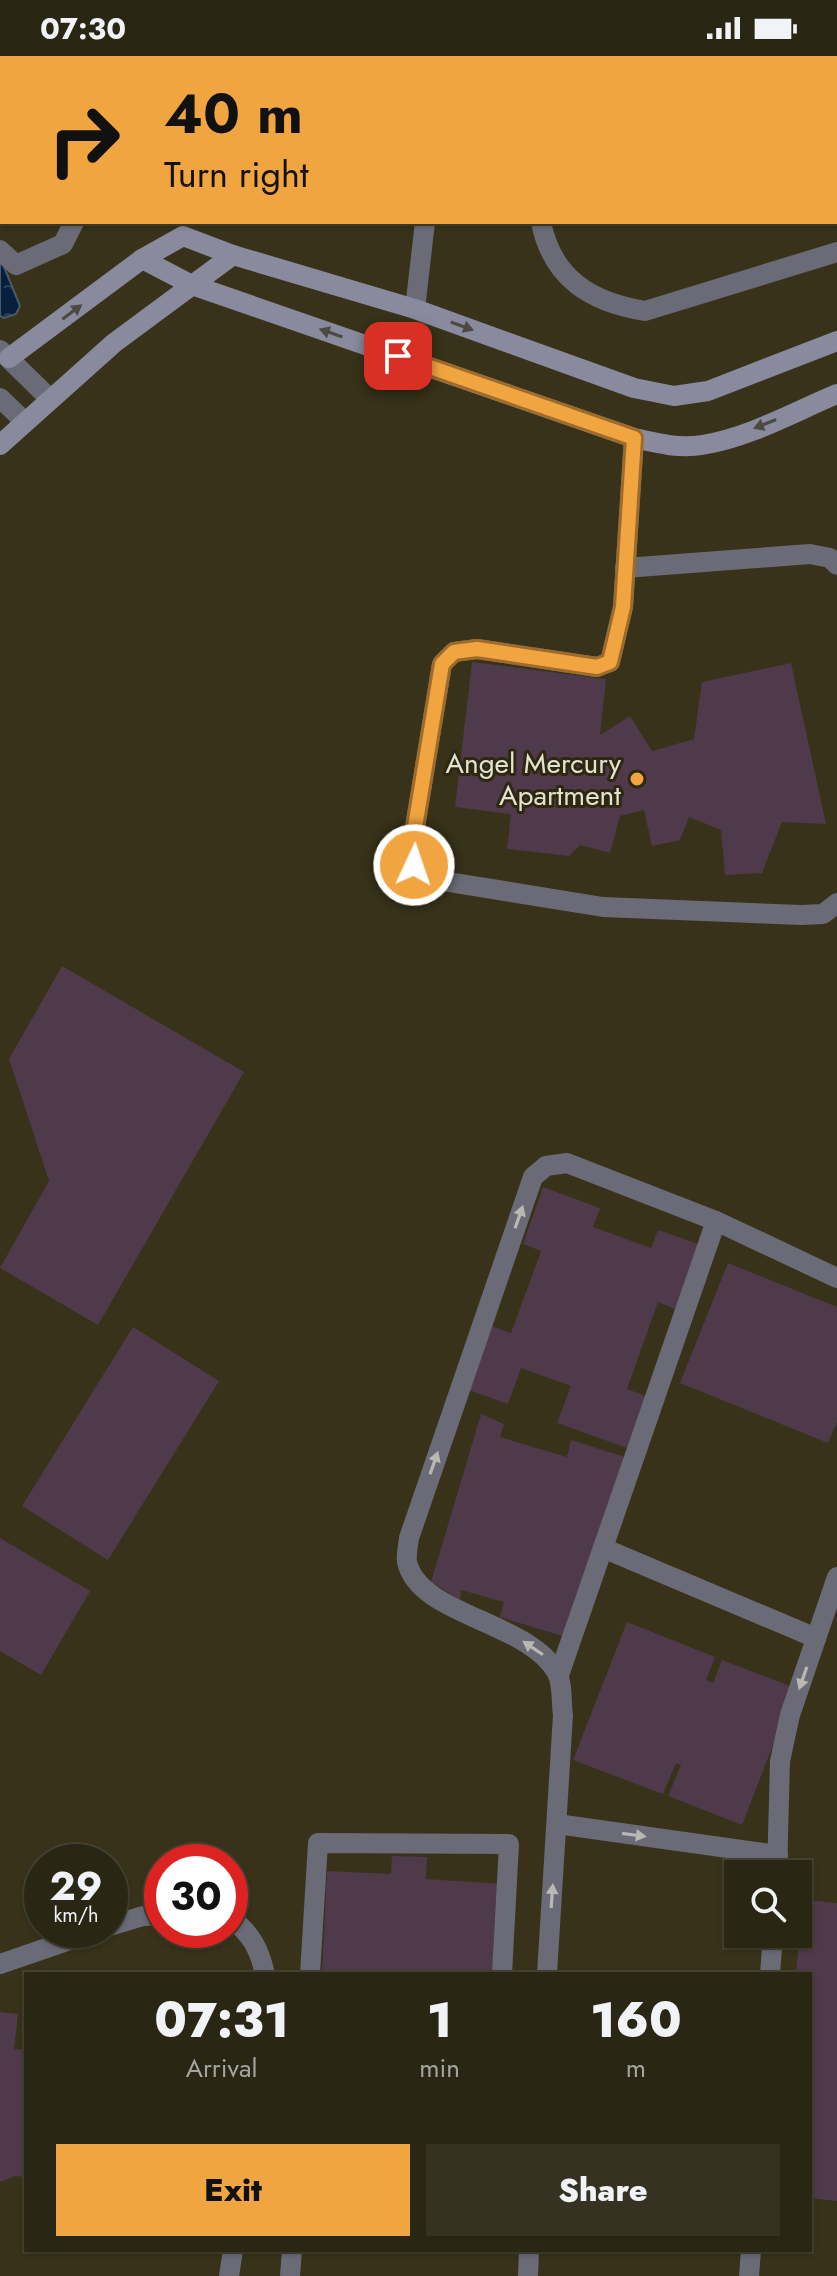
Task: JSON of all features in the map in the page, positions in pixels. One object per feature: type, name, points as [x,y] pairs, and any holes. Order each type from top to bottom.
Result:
[{"type":"street","points":[[0,250],[16,265],[63,244],[73,224]]},
{"type":"street","points":[[415,309],[425,224]]},
{"type":"street","points":[[541,224],[546,248],[560,271],[579,287],[626,308],[645,311],[663,309],[837,252]]},
{"type":"street","points":[[49,398],[3,358],[181,229],[233,255],[415,309],[634,388],[674,396],[708,391],[837,341]]},
{"type":"street","points":[[0,445],[49,398],[233,255]]},
{"type":"street","points":[[142,259],[192,285],[634,438],[668,446],[701,445],[731,437],[837,394]]},
{"type":"street","points":[[0,398],[25,422]]},
{"type":"street","points":[[634,438],[623,607],[610,662],[597,667],[477,649],[454,652],[442,664],[412,845],[414,865],[430,879],[603,907],[801,915],[823,914],[837,903]]},
{"type":"street","points":[[625,568],[810,554],[830,558],[837,565]]},
{"type":"street","points":[[559,1675],[545,1656],[525,1641],[425,1591],[406,1561],[409,1538],[533,1177],[546,1166],[567,1163],[716,1221],[837,1278]]},
{"type":"street","points":[[547,1972],[563,1715],[559,1675],[716,1221]]},
{"type":"street","points":[[603,1548],[816,1638]]},
{"type":"street","points":[[778,1860],[780,1761],[790,1715],[837,1577]]},
{"type":"street","points":[[557,1824],[756,1860]]},
{"type":"street","points":[[310,1972],[318,1843],[334,1843],[509,1844],[502,1972]]},
{"type":"street","points":[[248,1932],[259,1951],[264,1972]]},
{"type":"street","points":[[0,1964],[47,1948]]},
{"type":"street","points":[[770,1972],[772,1948]]},
{"type":"street","points":[[229,2276],[233,2252]]},
{"type":"street","points":[[290,2276],[292,2252]]},
{"type":"street","points":[[528,2276],[529,2252]]},
{"type":"street","points":[[749,2276],[751,2252]]},
{"type":"water","points":[[0,257],[20,306],[16,314],[4,318],[0,316]]},
{"type":"building","name":"Angel Mercury Apartment","points":[[472,662],[606,679],[600,735],[630,716],[652,751],[694,739],[702,682],[791,663],[826,824],[782,822],[762,873],[725,875],[721,830],[689,817],[680,840],[652,846],[644,810],[620,816],[610,853],[580,845],[569,856],[507,849],[511,814],[455,807]]},
{"type":"building","points":[[62,966],[244,1072],[98,1325],[0,1268],[49,1181],[9,1059]]},
{"type":"building","points":[[543,1187],[600,1208],[593,1227],[651,1248],[658,1230],[701,1245],[677,1310],[658,1302],[627,1389],[646,1396],[627,1448],[557,1423],[571,1386],[521,1368],[508,1404],[463,1388],[487,1324],[511,1333],[541,1251],[523,1244]]},
{"type":"building","points":[[728,1263],[837,1307],[837,1422],[828,1443],[680,1383]]},
{"type":"building","points":[[133,1327],[219,1381],[108,1560],[22,1506]]},
{"type":"building","points":[[481,1414],[504,1424],[500,1437],[567,1457],[571,1440],[625,1457],[569,1638],[500,1617],[504,1602],[461,1590],[460,1600],[431,1582]]},
{"type":"building","points":[[0,1538],[90,1591],[41,1675],[0,1651]]},
{"type":"building","points":[[627,1622],[715,1657],[706,1680],[713,1683],[722,1660],[795,1688],[742,1825],[668,1796],[681,1765],[676,1763],[663,1794],[573,1760]]},
{"type":"building","points":[[392,1856],[427,1857],[426,1879],[502,1884],[497,1972],[322,1972],[327,1871],[391,1874]]},
{"type":"building","points":[[812,1901],[837,1903],[837,2201],[812,2198],[812,1972],[796,1972],[798,1948],[812,1948]]},
{"type":"building","points":[[0,2012],[18,2014],[14,2049],[24,2050],[24,2177],[15,2176],[0,2182]]},
{"type":"place","name":"Angel Mercury Apartment","points":[[637,779]]},
{"type":"route","points":[[398,356],[634,438],[623,607],[610,662],[597,667],[477,649],[454,652],[442,664],[412,845],[414,865]]}]
